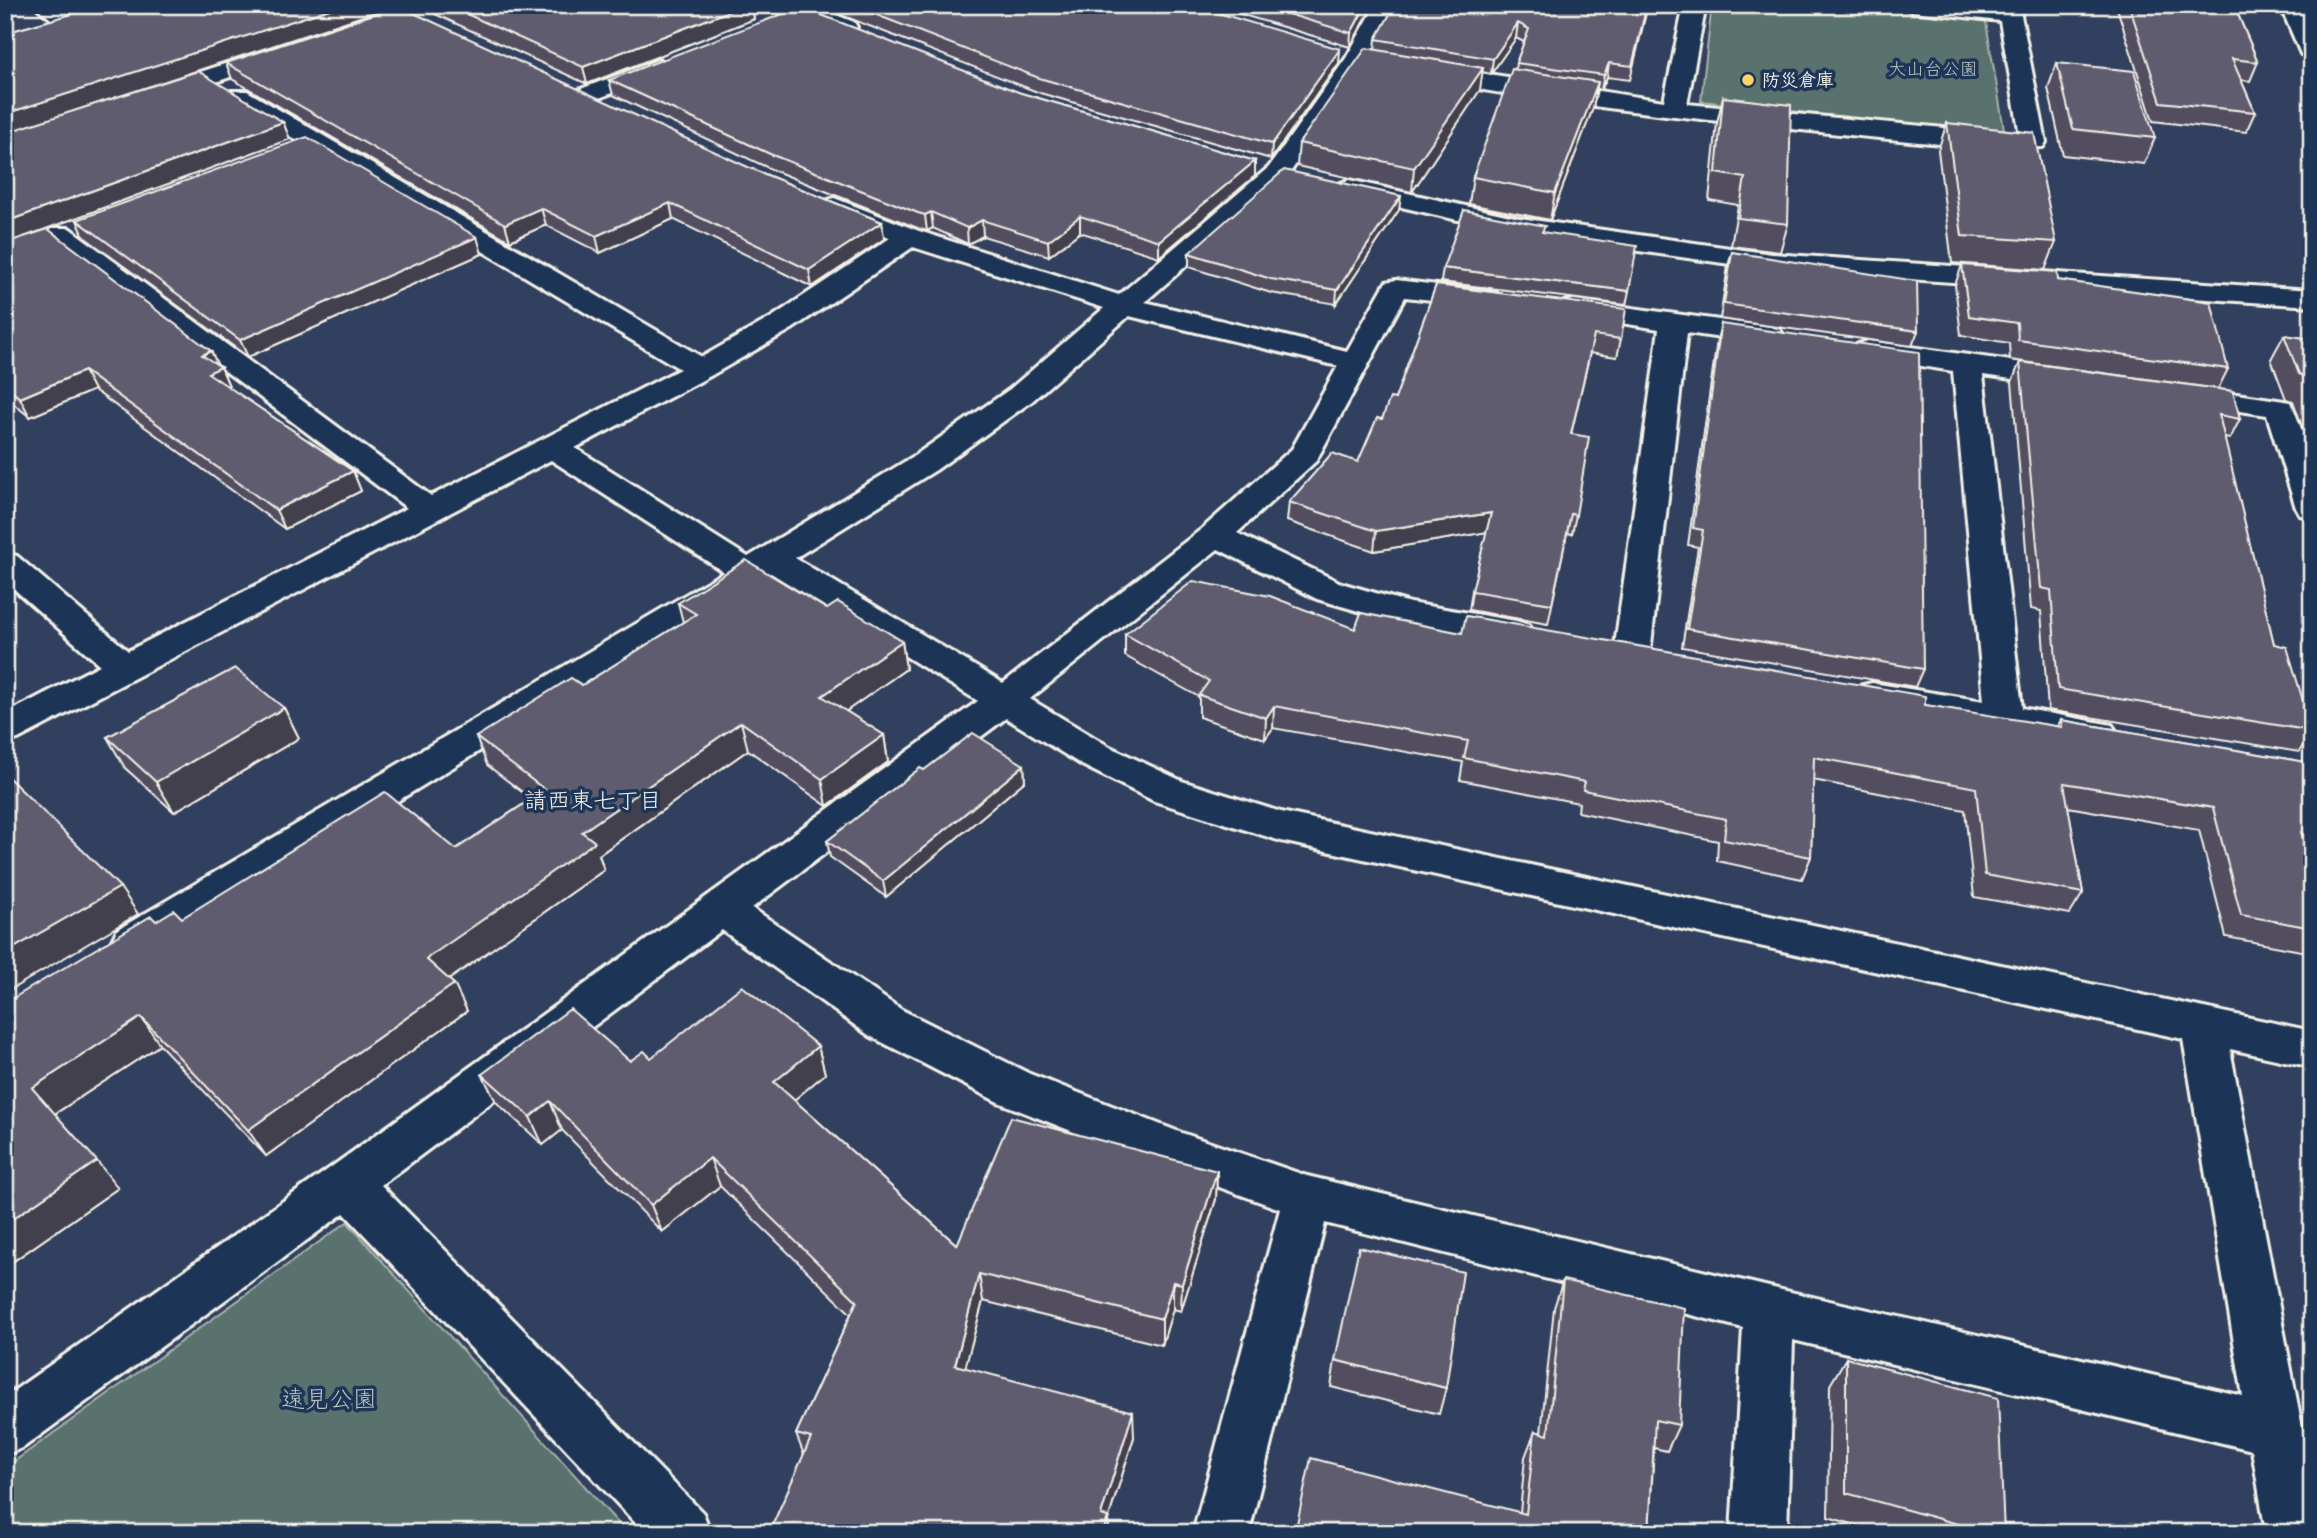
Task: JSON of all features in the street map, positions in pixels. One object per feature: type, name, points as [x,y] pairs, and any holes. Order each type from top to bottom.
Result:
[{"type":"street","points":[[101,960],[760,565],[925,463],[1021,395],[1278,171],[1357,59],[1387,5]]},
{"type":"street","points":[[1674,111],[1695,5]]},
{"type":"street","points":[[1409,69],[1539,93],[1674,111],[1994,142],[2034,142],[2008,10],[1912,5]]},
{"type":"street","points":[[2291,5],[2312,54]]},
{"type":"street","points":[[797,10],[867,35]]},
{"type":"street","points":[[42,15],[64,18],[86,12]]},
{"type":"street","points":[[131,102],[297,47]]},
{"type":"street","points":[[1331,51],[1383,64]]},
{"type":"street","points":[[586,95],[676,60]]},
{"type":"street","points":[[206,77],[702,369]]},
{"type":"street","points":[[562,84],[611,107]]},
{"type":"street","points":[[289,150],[315,141]]},
{"type":"street","points":[[1332,184],[1519,226],[1772,262],[2312,298]]},
{"type":"street","points":[[812,197],[910,237],[1125,306],[1356,362]]},
{"type":"street","points":[[61,234],[431,511]]},
{"type":"street","points":[[5,730],[702,369],[782,323],[910,237]]},
{"type":"street","points":[[5,1429],[347,1183],[1005,700],[1215,535],[1305,454],[1396,288],[1528,302],[2103,383]]},
{"type":"street","points":[[1632,653],[1674,323]]},
{"type":"street","points":[[1967,364],[2004,718]]},
{"type":"street","points":[[2144,389],[2280,408],[2312,508]]},
{"type":"street","points":[[552,447],[1005,700],[1096,756],[1168,792],[1281,826],[2312,1049]]},
{"type":"street","points":[[1215,535],[1342,595],[1407,614],[1553,639]]},
{"type":"street","points":[[5,564],[125,668]]},
{"type":"street","points":[[1839,689],[2138,741]]},
{"type":"street","points":[[722,909],[886,1023],[1014,1088],[1172,1150],[1307,1197],[1769,1311],[2276,1430]]},
{"type":"street","points":[[2203,1026],[2294,1533]]},
{"type":"street","points":[[347,1183],[683,1533]]},
{"type":"street","points":[[1221,1533],[1307,1197]]},
{"type":"street","points":[[1759,1533],[1769,1311]]},
{"type":"green space","name":"大山台公園","points":[[1712,5],[1877,5],[1985,16],[2005,135],[1701,101]]},
{"type":"green space","name":"遠見公園","points":[[347,1222],[627,1533],[5,1533],[5,1468]]},
{"type":"building","points":[[104,5],[342,5],[5,114],[5,33]]},
{"type":"building","points":[[447,5],[745,5],[583,67]]},
{"type":"building","points":[[851,5],[1191,5],[1340,49],[1272,144],[1039,78]]},
{"type":"building","points":[[1258,5],[1366,5],[1351,33]]},
{"type":"building","points":[[1395,5],[1647,5],[1632,66],[1609,63],[1604,75],[1516,63],[1529,29],[1518,23],[1493,59],[1376,39]]},
{"type":"building","points":[[2129,5],[2234,5],[2258,62],[2232,59],[2255,112],[2161,102]]},
{"type":"building","points":[[801,7],[1021,93],[1255,161],[1159,241],[1080,216],[1048,241],[982,220],[967,228],[931,212],[925,215],[918,213],[770,154],[609,80]]},
{"type":"building","points":[[405,9],[750,168],[882,222],[809,270],[670,203],[596,236],[541,208],[505,224],[226,63],[386,10]]},
{"type":"building","points":[[1366,48],[1483,68],[1414,168],[1299,143]]},
{"type":"building","points":[[2057,63],[2134,71],[2155,138],[2073,129]]},
{"type":"building","points":[[1512,69],[1598,82],[1555,193],[1473,177]]},
{"type":"building","points":[[198,71],[283,122],[5,222],[5,133]]},
{"type":"building","points":[[1723,97],[1791,105],[1788,224],[1738,218],[1745,178],[1716,173]]},
{"type":"building","points":[[1947,123],[2034,133],[2056,242],[1962,236]]},
{"type":"building","points":[[307,137],[477,237],[240,340],[77,220]]},
{"type":"building","points":[[1284,170],[1401,196],[1337,290],[1271,279],[1189,253]]},
{"type":"building","points":[[1464,210],[1545,226],[1542,232],[1637,246],[1629,291],[1443,268]]},
{"type":"building","points":[[48,229],[211,351],[202,355],[221,367],[208,373],[353,471],[276,510],[84,371],[20,398],[5,386],[5,243]]},
{"type":"building","points":[[1732,252],[1917,281],[1918,331],[1724,304]]},
{"type":"building","points":[[1962,265],[2057,272],[2058,280],[2211,302],[2228,369],[2018,340],[2017,323],[1969,316]]},
{"type":"building","points":[[1436,285],[1626,309],[1621,339],[1594,335],[1571,434],[1589,437],[1576,515],[1571,514],[1552,604],[1472,591],[1491,513],[1376,531],[1289,502],[1332,453],[1358,462],[1377,418],[1382,419],[1390,398],[1395,399]]},
{"type":"building","points":[[1721,324],[1919,352],[1923,669],[1687,629],[1703,530],[1693,528]]},
{"type":"building","points":[[2284,335],[2312,339],[2312,391],[2307,377],[2299,374]]},
{"type":"building","points":[[2020,362],[2233,391],[2240,419],[2219,415],[2274,644],[2287,647],[2312,731],[2058,689],[2051,590],[2041,588]]},
{"type":"building","points":[[746,560],[827,609],[838,602],[902,641],[822,696],[884,735],[822,779],[741,722],[582,832],[595,842],[426,959],[454,984],[248,1130],[141,1017],[32,1088],[97,1161],[5,1224],[5,1003],[151,916],[156,921],[174,910],[182,918],[385,792],[456,849],[545,790],[476,737],[571,678],[582,685],[696,614],[678,603]]},
{"type":"building","points":[[1193,581],[1270,596],[1355,629],[1361,613],[1462,633],[1466,616],[1925,696],[1925,705],[2062,727],[2061,720],[2312,763],[2312,803],[2307,802],[2312,816],[2312,834],[2301,832],[2312,870],[2312,928],[2241,915],[2213,808],[2064,783],[2083,893],[1985,875],[1976,788],[1814,757],[1811,857],[1724,840],[1726,819],[1583,790],[1585,782],[1464,758],[1468,741],[1274,706],[1266,718],[1199,695],[1209,681],[1125,634]]},
{"type":"building","points":[[235,668],[284,708],[156,782],[107,737]]},
{"type":"building","points":[[973,733],[1024,765],[883,881],[827,841],[920,768],[924,770]]},
{"type":"building","points":[[5,774],[120,887],[5,953]]},
{"type":"building","points":[[742,986],[818,1046],[774,1082],[957,1245],[1011,1117],[1217,1171],[1182,1284],[1173,1282],[1162,1319],[979,1274],[955,1365],[1133,1412],[1101,1515],[1108,1517],[1103,1533],[769,1533],[811,1438],[796,1434],[857,1301],[710,1158],[651,1205],[550,1101],[530,1117],[482,1074],[570,1009],[630,1061],[644,1051],[651,1058]]},
{"type":"building","points":[[1359,1247],[1463,1272],[1446,1388],[1335,1360]]},
{"type":"building","points":[[1563,1280],[1684,1308],[1679,1425],[1655,1420],[1649,1533],[1295,1533],[1311,1458],[1526,1514],[1535,1431],[1548,1435]]},
{"type":"building","points":[[1846,1358],[1998,1398],[2004,1533],[1990,1533],[1846,1493]]},
{"type":"place","name":"防災倉庫","points":[[1748,80]]},
{"type":"district","name":"請西東七丁目","points":[[593,801]]}]
